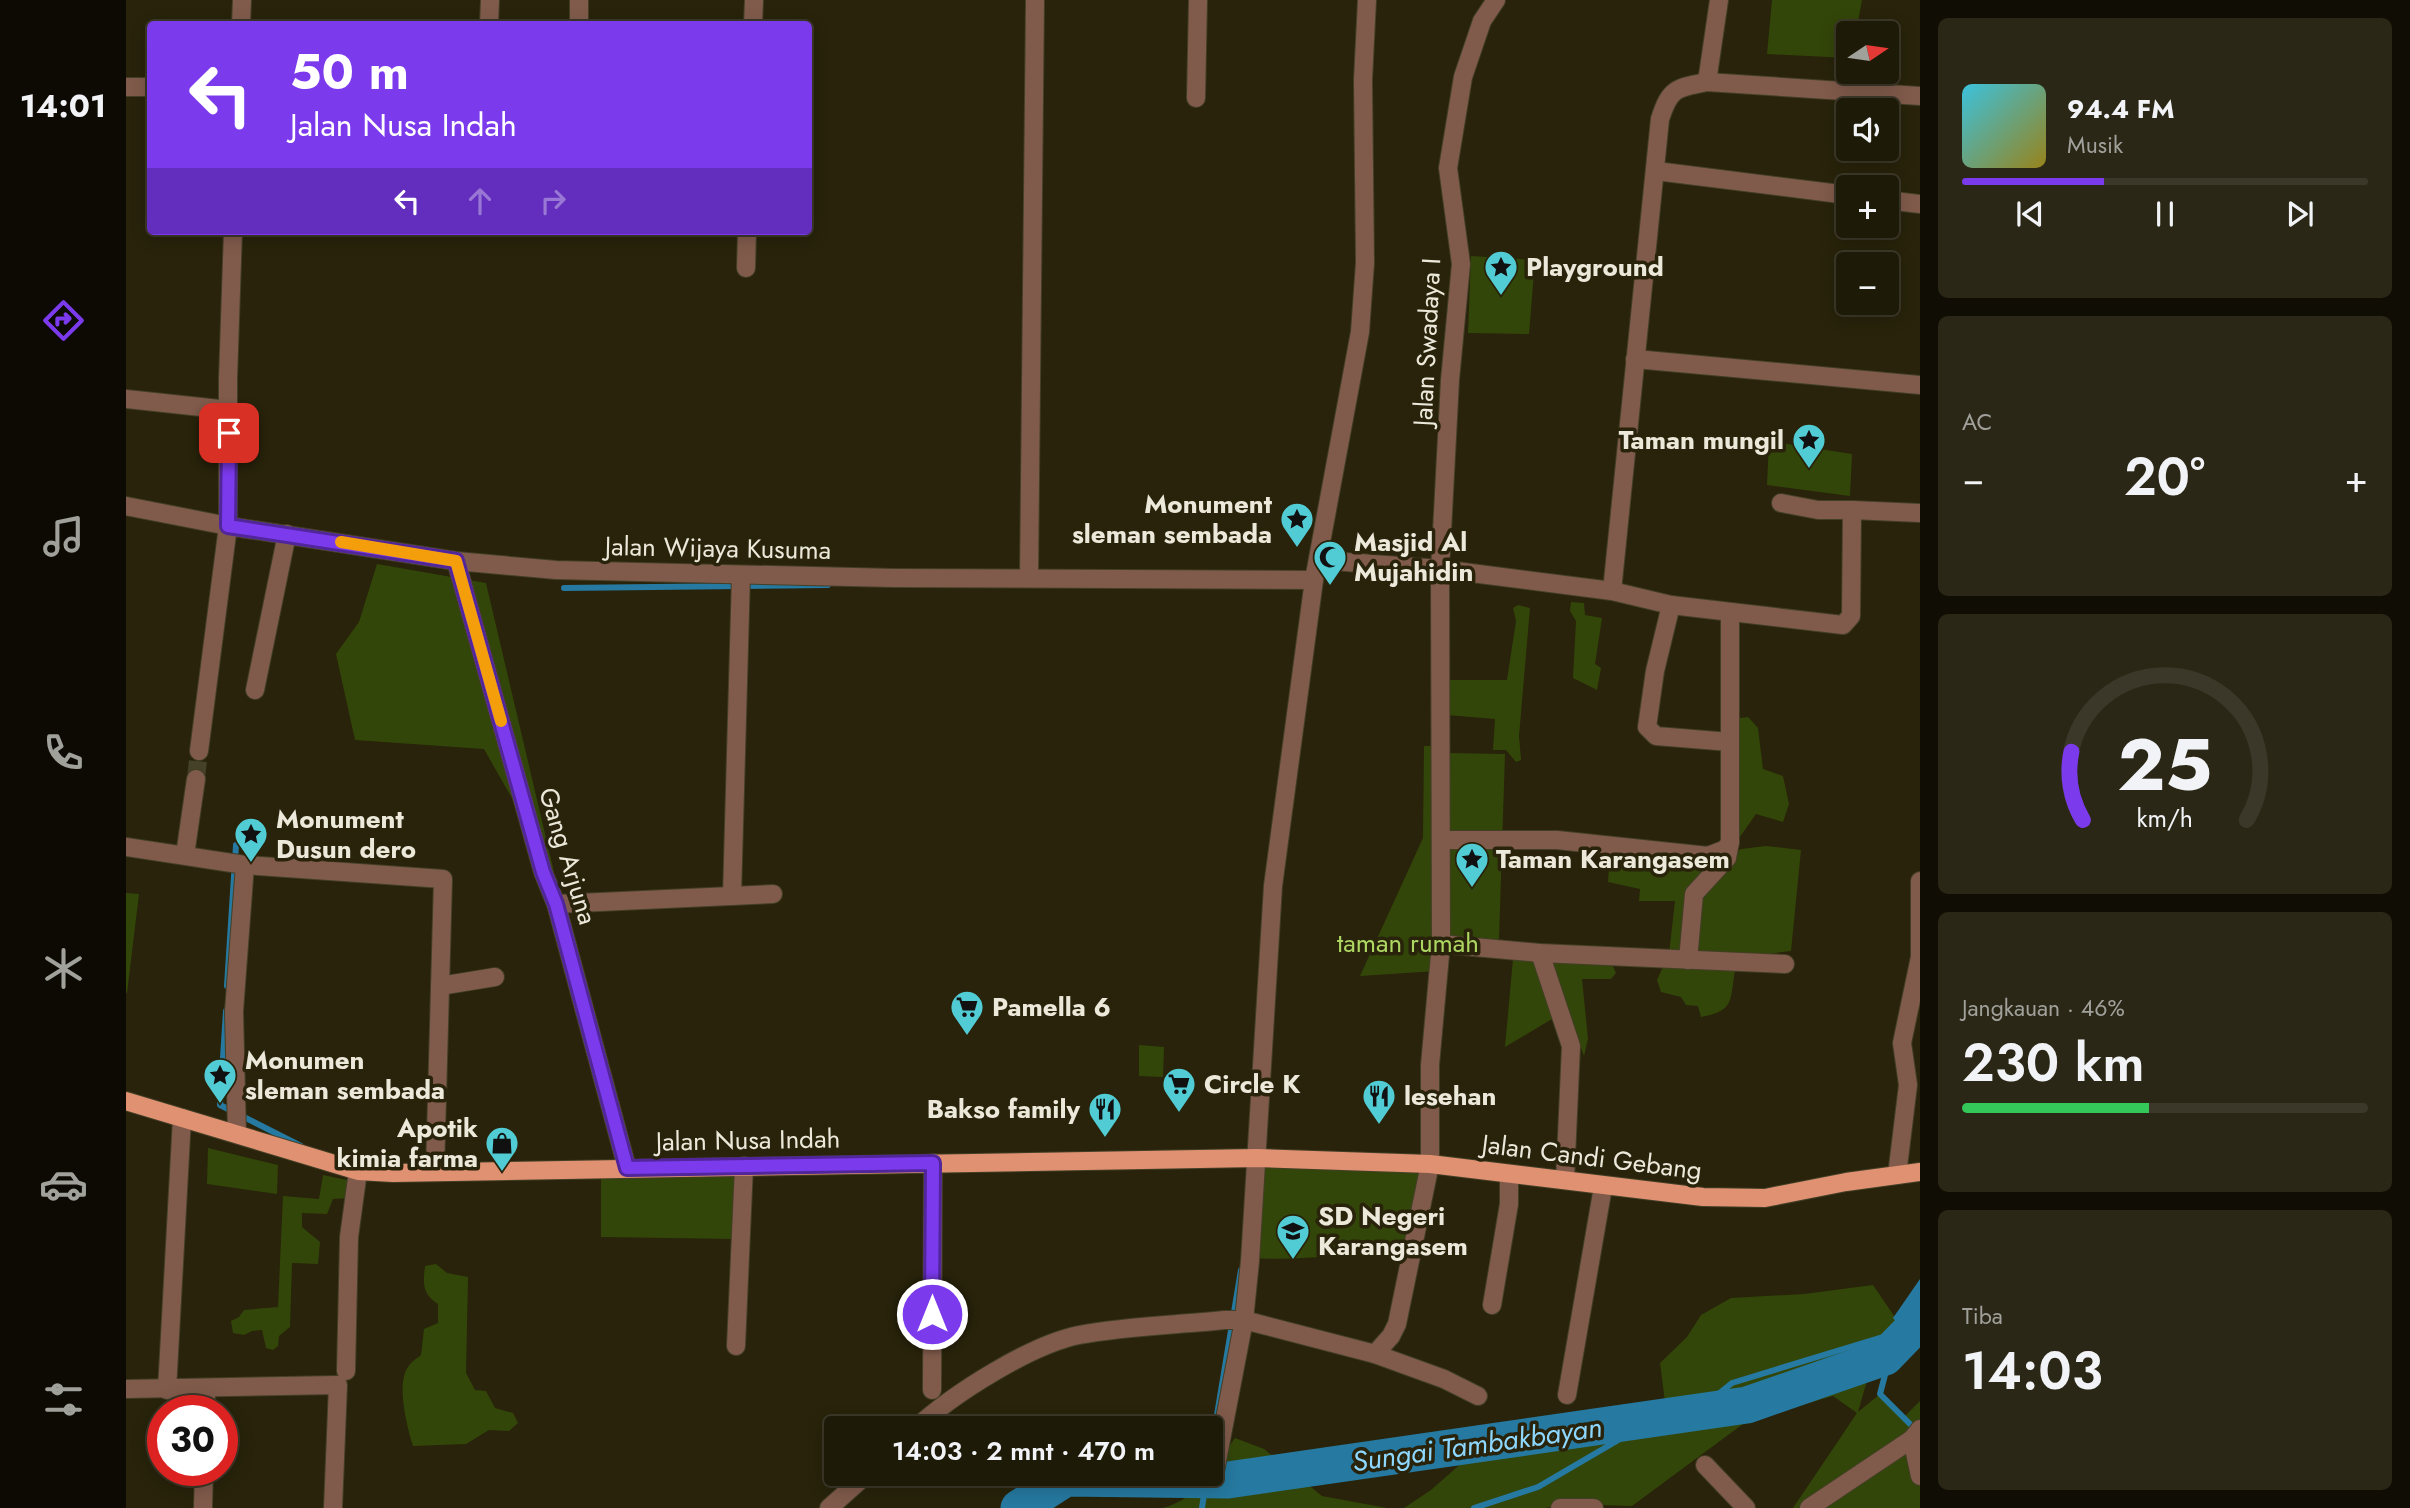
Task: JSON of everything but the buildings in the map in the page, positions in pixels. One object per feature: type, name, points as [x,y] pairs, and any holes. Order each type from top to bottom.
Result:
[{"type":"main road","name":"Jalan Nusa Indah","points":[[126,1101],[358,1171],[1256,1158]]},
{"type":"main road","name":"Jalan Candi Gebang","points":[[1256,1158],[1430,1164],[1509,1176],[1703,1197],[1765,1198],[1920,1172]]},
{"type":"street","points":[[241,21],[242,0]]},
{"type":"street","points":[[489,21],[490,0]]},
{"type":"street","points":[[579,0],[579,21]]},
{"type":"street","points":[[753,21],[754,0]]},
{"type":"street","points":[[1029,578],[1035,0]]},
{"type":"street","points":[[1196,98],[1198,0]]},
{"type":"street","points":[[1222,1416],[1256,1158],[1273,886],[1314,580],[1360,332],[1365,262],[1363,80],[1367,0]]},
{"type":"street","name":"Jalan Swadaya I","points":[[1375,1354],[1397,1324],[1430,1164],[1430,1065],[1441,944],[1443,839],[1440,569],[1450,380],[1461,264],[1448,168],[1463,77],[1482,21],[1496,0]]},
{"type":"street","points":[[1707,82],[1718,0]]},
{"type":"street","points":[[1612,591],[1660,119],[1667,98],[1678,88],[1707,82],[1920,96]]},
{"type":"street","points":[[126,87],[147,87]]},
{"type":"street","points":[[1656,171],[1836,194]]},
{"type":"street","points":[[1899,202],[1920,204]]},
{"type":"street","points":[[199,751],[228,526],[233,235]]},
{"type":"street","points":[[746,268],[747,235]]},
{"type":"street","points":[[1635,359],[1920,385]]},
{"type":"street","points":[[126,399],[229,410]]},
{"type":"street","points":[[1781,503],[1818,510],[1920,513]]},
{"type":"street","name":"Jalan Wijaya Kusuma","points":[[126,506],[228,526],[456,561],[556,570],[741,575],[1314,580]]},
{"type":"street","points":[[1319,560],[1440,569],[1612,591],[1671,605],[1843,625],[1849,621],[1852,510]]},
{"type":"street","points":[[255,690],[287,534]]},
{"type":"street","name":"Gang Arjuna","points":[[456,561],[543,872],[556,904],[627,1168]]},
{"type":"street","points":[[732,896],[741,575]]},
{"type":"street","points":[[1671,605],[1655,671],[1647,727],[1656,736],[1730,742]]},
{"type":"street","points":[[1689,960],[1694,894],[1727,858],[1730,842],[1730,612]]},
{"type":"street","points":[[186,855],[196,779]]},
{"type":"street","points":[[1443,839],[1558,840],[1708,856],[1726,849],[1730,842]]},
{"type":"street","points":[[126,847],[245,865],[443,879],[435,1171]]},
{"type":"street","points":[[237,1134],[234,1011],[245,865]]},
{"type":"street","points":[[1896,1175],[1908,1084],[1902,1043],[1920,957],[1920,881]]},
{"type":"street","points":[[556,904],[773,894]]},
{"type":"street","points":[[1441,944],[1540,953],[1785,964]]},
{"type":"street","points":[[1540,953],[1571,1046],[1565,1180]]},
{"type":"street","points":[[440,986],[495,977]]},
{"type":"street","points":[[167,1390],[182,1118]]},
{"type":"street","points":[[932,1390],[933,1163]]},
{"type":"street","points":[[736,1346],[744,1166]]},
{"type":"street","points":[[333,1508],[349,1237],[358,1171]]},
{"type":"street","points":[[1492,1305],[1509,1204],[1509,1176]]},
{"type":"street","points":[[1567,1395],[1603,1187]]},
{"type":"street","points":[[929,1416],[1034,1350],[1079,1335],[1235,1320],[1375,1354],[1444,1379],[1478,1396]]},
{"type":"street","points":[[126,1389],[167,1390],[342,1378]]},
{"type":"street","points":[[206,1388],[206,1395]]},
{"type":"street","points":[[1810,1508],[1915,1434],[1920,1476]]},
{"type":"street","points":[[1705,1465],[1746,1508]]},
{"type":"street","points":[[203,1508],[204,1486]]},
{"type":"street","points":[[829,1508],[854,1486]]},
{"type":"street","points":[[1560,1508],[1594,1508]]},
{"type":"green space","points":[[1772,0],[1862,0],[1858,21],[1836,21],[1836,57],[1767,54]]},
{"type":"green space","name":"Playground","points":[[1471,256],[1535,260],[1529,334],[1468,333]]},
{"type":"green space","name":"Taman mungil","points":[[1769,441],[1852,454],[1850,496],[1767,485]]},
{"type":"green space","points":[[377,564],[486,583],[554,872],[484,749],[355,740],[336,654],[359,622]]},
{"type":"green space","points":[[1571,602],[1584,603],[1585,615],[1602,618],[1595,664],[1601,668],[1597,690],[1573,678],[1576,621],[1570,611]]},
{"type":"green space","points":[[1518,605],[1530,608],[1519,736],[1521,760],[1516,762],[1506,750],[1493,750],[1495,719],[1447,715],[1447,680],[1507,680],[1516,621],[1513,608]]},
{"type":"green space","points":[[1748,717],[1758,728],[1763,769],[1783,776],[1789,804],[1783,822],[1756,814],[1732,848],[1733,719]]},
{"type":"green space","name":"taman rumah","points":[[1424,746],[1441,746],[1439,836],[1431,837],[1441,838],[1437,971],[1360,976],[1423,838]]},
{"type":"green space","name":"Taman Karangasem","points":[[1448,753],[1505,754],[1499,939],[1443,939]]},
{"type":"green space","points":[[1766,846],[1801,850],[1791,951],[1762,956],[1741,965],[1735,970],[1729,1002],[1720,1011],[1701,1017],[1698,1006],[1686,1005],[1681,997],[1661,992],[1657,980],[1669,954],[1675,901],[1639,901],[1640,889],[1608,882],[1610,853],[1732,855],[1741,849]]},
{"type":"green space","points":[[126,893],[139,894],[127,993],[126,993]]},
{"type":"green space","points":[[1607,953],[1616,973],[1611,979],[1582,979],[1588,1039],[1584,1056],[1567,1010],[1505,1047],[1513,959],[1535,962]]},
{"type":"green space","points":[[1139,1045],[1164,1047],[1163,1077],[1139,1076]]},
{"type":"green space","points":[[208,1148],[278,1165],[277,1194],[207,1184]]},
{"type":"green space","points":[[1258,1154],[1426,1170],[1412,1256],[1372,1254],[1293,1259],[1253,1258]]},
{"type":"green space","points":[[323,1175],[357,1182],[350,1198],[333,1199],[327,1214],[302,1213],[302,1227],[320,1242],[318,1264],[292,1263],[290,1327],[279,1336],[278,1346],[273,1350],[266,1348],[262,1330],[244,1335],[233,1333],[231,1321],[239,1317],[244,1310],[278,1307],[283,1196],[319,1199]]},
{"type":"green space","points":[[601,1177],[737,1177],[736,1239],[601,1237]]},
{"type":"green space","points":[[436,1264],[447,1273],[468,1277],[466,1373],[475,1390],[486,1391],[495,1408],[513,1413],[518,1423],[509,1431],[489,1430],[466,1444],[413,1446],[404,1406],[403,1384],[408,1367],[421,1355],[424,1329],[438,1323],[438,1304],[426,1292],[424,1283],[425,1266]]},
{"type":"green space","points":[[1873,1285],[1907,1335],[1885,1357],[1872,1363],[1858,1412],[1880,1394],[1904,1417],[1920,1401],[1920,1508],[1793,1508],[1857,1413],[1833,1396],[1747,1421],[1632,1506],[1571,1504],[1545,1508],[1404,1508],[1431,1490],[1499,1430],[1569,1414],[1650,1428],[1725,1417],[1840,1375],[1747,1405],[1667,1417],[1660,1363],[1687,1337],[1701,1315],[1731,1298],[1804,1294]]},
{"type":"green space","points":[[1235,1438],[1264,1449],[1322,1496],[1387,1508],[1163,1508],[1186,1497],[1199,1486],[1223,1486],[1223,1455]]},
{"type":"water","points":[[1920,1279],[1920,1320],[1907,1335],[1893,1318]]},
{"type":"waterway","points":[[564,588],[828,585]]},
{"type":"waterway","points":[[227,986],[236,845]]},
{"type":"waterway","points":[[226,1011],[220,1105],[301,1146]]},
{"type":"waterway","points":[[1217,1416],[1241,1270]]},
{"type":"waterway","points":[[1474,1508],[1538,1487],[1632,1432],[1711,1400],[1732,1383],[1896,1333],[1905,1320]]},
{"type":"waterway","name":"Sungai Tambakbayan","points":[[1019,1508],[1066,1478],[1228,1480],[1747,1405],[1885,1357],[1920,1321]]},
{"type":"waterway","points":[[1896,1333],[1880,1394],[1916,1430]]},
{"type":"waterway","points":[[1202,1508],[1205,1486]]},
{"type":"tunnel","points":[[196,779],[199,751]]},
{"type":"slow traffic","points":[[341,542],[456,561],[501,721]]},
{"type":"place","name":"Playground","points":[[1501,297]]},
{"type":"place","name":"Taman mungil","points":[[1809,470]]},
{"type":"place","name":"Monument sleman sembada","points":[[1297,549]]},
{"type":"place","name":"Masjid Al Mujahidin","points":[[1330,587]]},
{"type":"place","name":"Monument Dusun dero","points":[[251,864]]},
{"type":"place","name":"Taman Karangasem","points":[[1472,889]]},
{"type":"place","name":"Pamella 6","points":[[967,1037]]},
{"type":"place","name":"Monumen sleman sembada","points":[[220,1105]]},
{"type":"place","name":"Circle K","points":[[1179,1114]]},
{"type":"place","name":"lesehan","points":[[1379,1126]]},
{"type":"place","name":"Bakso family","points":[[1105,1139]]},
{"type":"place","name":"Apotik kimia farma","points":[[502,1173]]},
{"type":"place","name":"SD Negeri Karangasem","points":[[1293,1261]]},
{"type":"route","points":[[229,433],[228,526],[456,561],[543,872],[556,904],[627,1168],[933,1163],[932,1314]]}]
